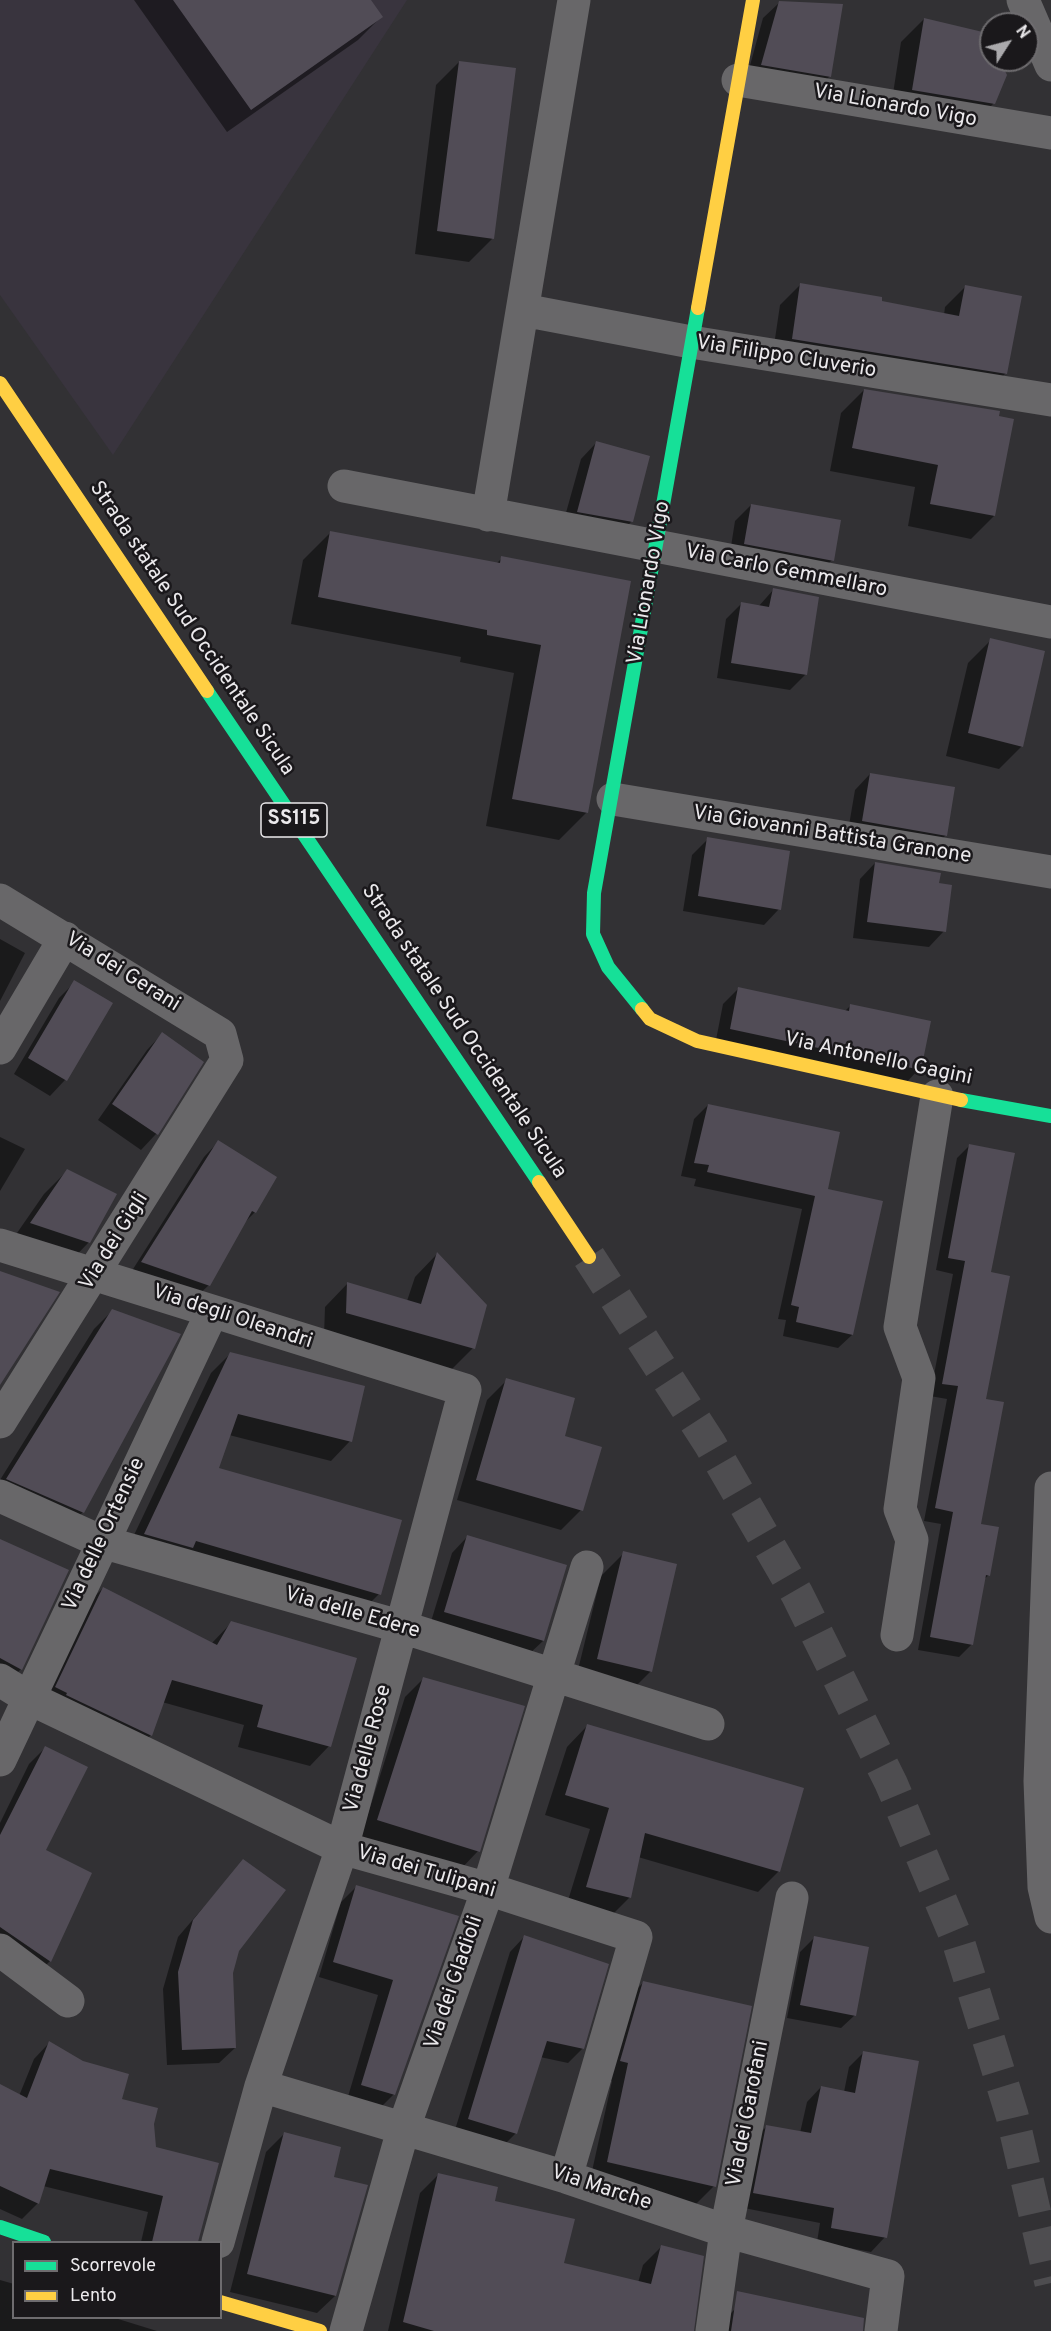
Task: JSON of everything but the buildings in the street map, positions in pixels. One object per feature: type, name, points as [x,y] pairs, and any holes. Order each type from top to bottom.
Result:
[{"type":"street","points":[[488,514],[574,0]]},
{"type":"street","name":"Via Lionardo Vigo","points":[[697,1041],[650,1019],[608,967],[593,934],[594,893],[613,799],[691,342],[753,0]]},
{"type":"street","points":[[1023,0],[1051,65]]},
{"type":"street","name":"Via Lionardo Vigo","points":[[738,80],[1051,133]]},
{"type":"street","name":"Via Filippo Cluverio","points":[[523,310],[691,342],[1051,400]]},
{"type":"street","name":"Strada statale Sud Occidentale Sicula","points":[[0,383],[589,1257]]},
{"type":"street","name":"Via Carlo Gemmellaro","points":[[344,486],[656,548],[1051,622]]},
{"type":"street","name":"Via Giovanni Battista Granone","points":[[613,799],[1051,872]]},
{"type":"street","name":"Via dei Gerani","points":[[0,900],[220,1034],[227,1060]]},
{"type":"street","points":[[0,1048],[65,938]]},
{"type":"street","name":"Via Antonello Gagini","points":[[697,1041],[937,1096],[1051,1116]]},
{"type":"street","name":"Via dei Gigli","points":[[0,1422],[96,1274],[227,1060]]},
{"type":"street","points":[[897,1635],[912,1540],[900,1509],[919,1378],[900,1327],[937,1096]]},
{"type":"street","name":"Via degli Oleandri","points":[[0,1245],[465,1390]]},
{"type":"street","name":"Via delle Ortensie","points":[[0,1760],[212,1312]]},
{"type":"street","name":"Via delle Rose","points":[[218,2241],[261,2086],[342,1848],[465,1390]]},
{"type":"street","points":[[1051,1488],[1040,1781],[1044,1887],[1051,1917]]},
{"type":"street","name":"Via delle Edere","points":[[0,1496],[102,1542],[402,1627],[708,1724]]},
{"type":"street","name":"Via dei Gladioli","points":[[346,2331],[403,2130],[488,1889],[587,1567]]},
{"type":"street","name":"Via dei Tulipani","points":[[0,1680],[29,1698],[342,1848],[488,1889],[636,1937],[566,2177]]},
{"type":"street","name":"Via dei Garofani","points":[[711,2331],[726,2230],[792,1898]]},
{"type":"street","points":[[0,1950],[68,2001]]},
{"type":"street","name":"Via Marche","points":[[261,2086],[566,2177],[726,2230],[888,2276],[881,2331]]},
{"type":"street","points":[[0,2227],[41,2241]]},
{"type":"street","points":[[238,2315],[320,2331]]},
{"type":"shaded area","points":[[0,0],[407,0],[113,455],[0,295]]},
{"type":"tunnel","points":[[589,1257],[710,1444],[797,1594],[891,1783],[959,1944],[1012,2115],[1051,2283]]},
{"type":"traffic: fast","points":[[642,1009],[608,967],[593,934],[594,893],[698,308]]},
{"type":"traffic: fast","points":[[207,691],[539,1182]]},
{"type":"traffic: fast","points":[[961,1100],[1051,1116]]},
{"type":"traffic: fast","points":[[0,2227],[41,2241]]},
{"type":"traffic: slow","points":[[698,308],[753,0]]},
{"type":"traffic: slow","points":[[0,383],[207,691]]},
{"type":"traffic: slow","points":[[642,1009],[650,1019],[697,1041],[961,1100]]},
{"type":"traffic: slow","points":[[539,1182],[589,1257]]},
{"type":"traffic: slow","points":[[222,2303],[320,2331]]}]
